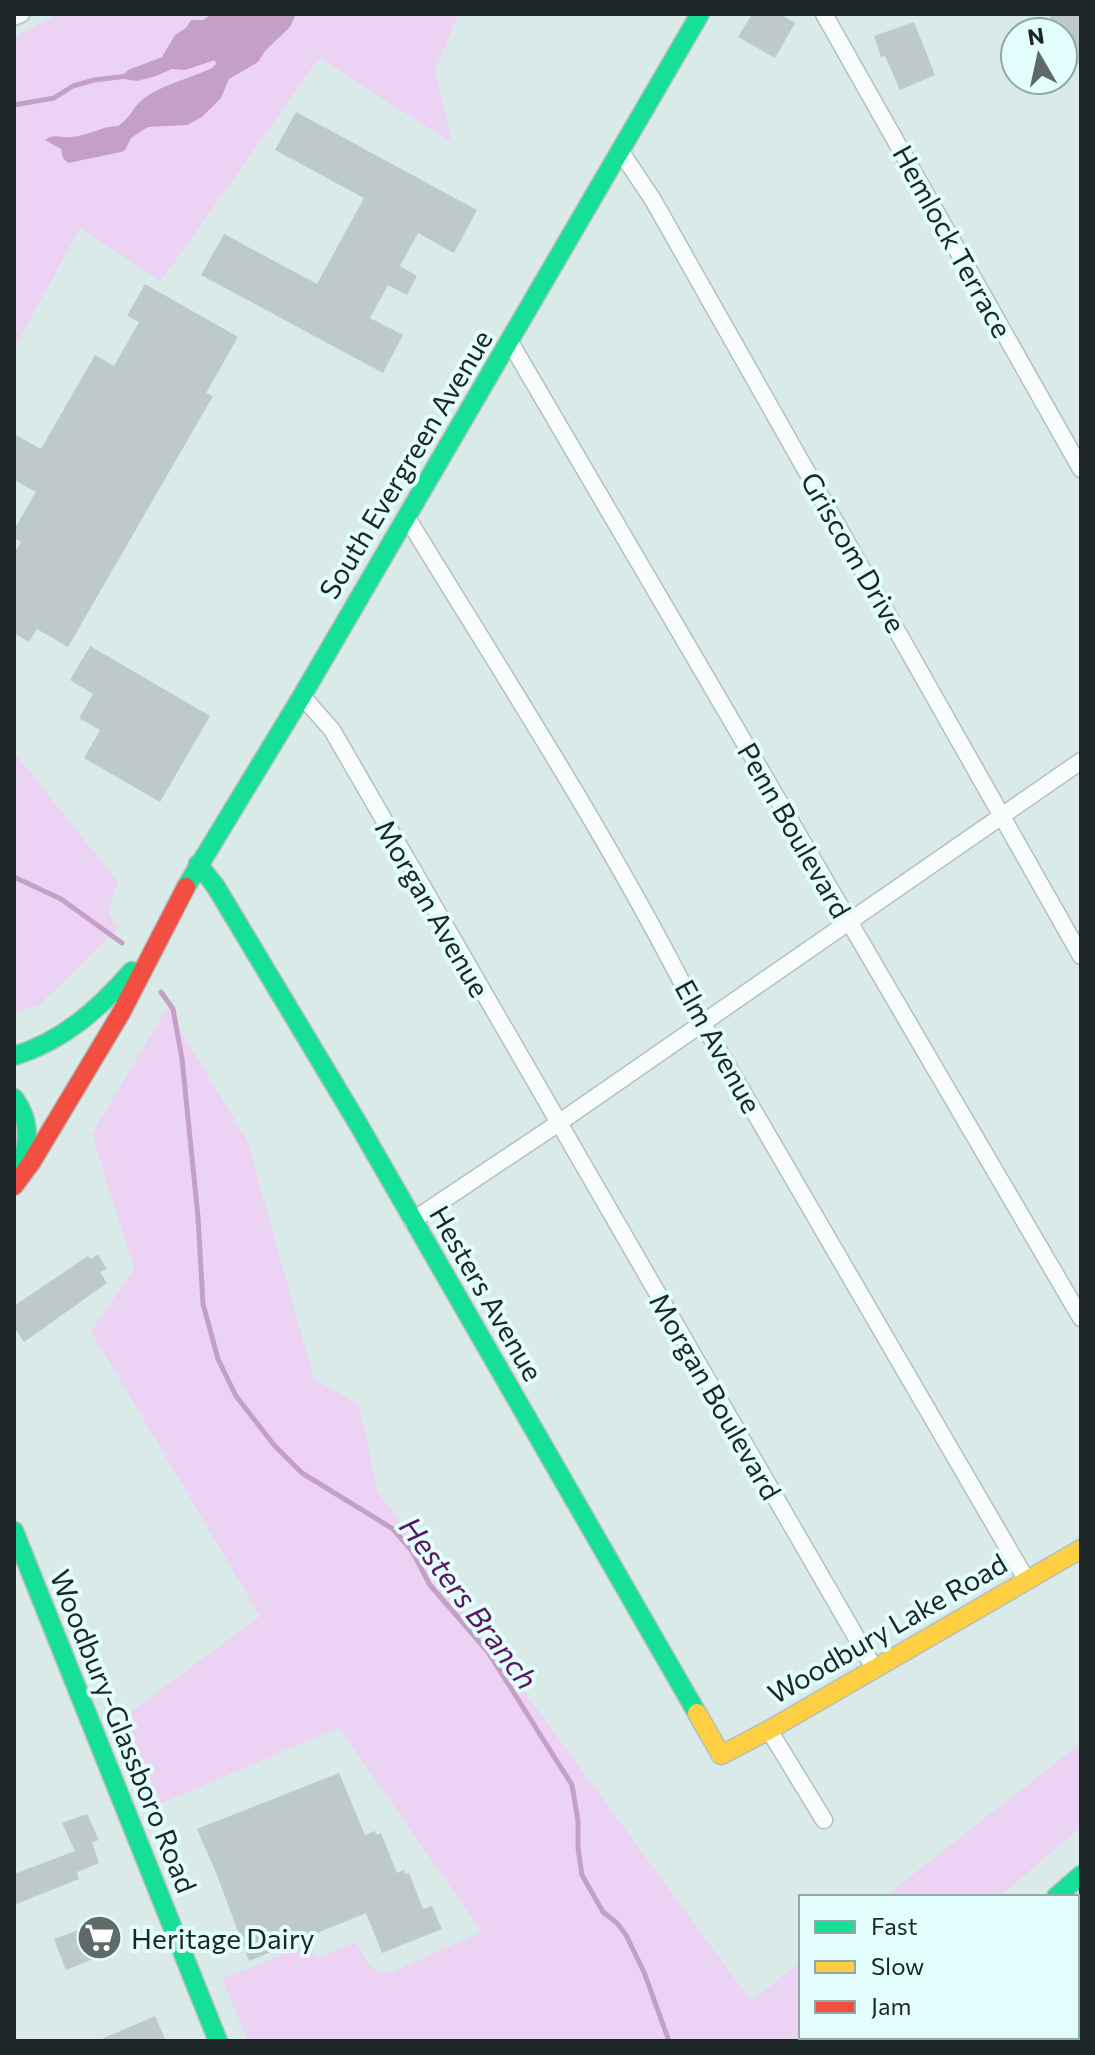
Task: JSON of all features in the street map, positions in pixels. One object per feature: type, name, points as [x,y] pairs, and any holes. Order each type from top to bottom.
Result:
[{"type":"main road","name":"South Evergreen Avenue","points":[[14,1186],[121,1013],[198,864],[302,696],[700,14]]},
{"type":"main road","name":"Hesters Avenue","points":[[198,864],[216,887],[357,1122],[721,1755]]},
{"type":"main road","name":"South Evergreen Avenue","points":[[14,1056],[68,1032],[116,990],[157,942]]},
{"type":"main road","points":[[14,1098],[26,1116],[29,1128],[14,1186]]},
{"type":"main road","name":"Woodbury-Glassboro Road","points":[[14,1531],[218,2041]]},
{"type":"main road","name":"Woodbury Lake Road","points":[[721,1755],[1081,1549]]},
{"type":"main road","points":[[1058,1895],[1081,1875]]},
{"type":"street","points":[[14,17],[21,14]]},
{"type":"street","name":"Hemlock Terrace","points":[[824,14],[1081,469]]},
{"type":"street","name":"Griscom Drive","points":[[621,152],[661,213],[1081,956]]},
{"type":"street","name":"Penn Boulevard","points":[[510,342],[1081,1318]]},
{"type":"street","name":"Elm Avenue","points":[[406,516],[604,842],[668,954],[702,1022],[1026,1579]]},
{"type":"street","name":"Morgan Avenue","points":[[302,696],[332,730],[557,1124]]},
{"type":"street","points":[[412,1221],[1081,761]]},
{"type":"street","name":"Morgan Boulevard","points":[[557,1124],[874,1668]]},
{"type":"street","points":[[769,1730],[824,1820]]},
{"type":"shaded area","points":[[58,14],[459,14],[435,70],[452,143],[319,58],[161,281],[80,228],[14,349],[14,37]]},
{"type":"shaded area","points":[[212,14],[296,14],[290,27],[258,62],[229,79],[221,98],[202,117],[187,125],[148,127],[131,138],[121,152],[68,163],[61,149],[45,140],[118,126],[147,96],[212,68],[215,60],[185,70],[172,69],[137,81],[124,79],[123,75],[128,70],[162,57],[175,35],[186,28],[191,20],[203,20]]},
{"type":"shaded area","points":[[14,752],[118,882],[108,912],[118,929],[39,1005],[14,1013]]},
{"type":"shaded area","points":[[167,1008],[247,1140],[314,1379],[359,1405],[378,1492],[751,2001],[799,1964],[799,2039],[834,2039],[248,2041],[222,1979],[307,1945],[317,1958],[356,1942],[372,1969],[389,1973],[482,1932],[339,1728],[153,1807],[116,1723],[260,1616],[91,1331],[134,1269],[92,1134]]},
{"type":"shaded area","points":[[1081,1743],[1081,1827],[1001,1895],[887,1895]]},
{"type":"shaded area","points":[[1081,1969],[1081,2041],[997,2041],[1079,2039]]},
{"type":"building","points":[[752,14],[780,14],[795,23],[775,58],[738,37]]},
{"type":"building","points":[[1081,14],[1081,63],[1079,16],[1050,16]]},
{"type":"building","points":[[914,22],[935,75],[900,90],[885,56],[881,57],[874,36]]},
{"type":"building","points":[[296,112],[477,210],[454,253],[418,233],[400,266],[417,276],[407,295],[388,285],[370,318],[403,335],[383,373],[201,275],[224,234],[317,284],[364,198],[275,150]]},
{"type":"building","points":[[145,284],[238,337],[206,393],[213,396],[68,647],[37,629],[29,642],[14,633],[14,554],[21,542],[14,538],[14,530],[36,492],[14,480],[14,434],[41,449],[95,355],[114,366],[139,322],[127,316]]},
{"type":"building","points":[[90,646],[210,716],[160,802],[84,758],[100,730],[79,718],[93,694],[70,680]]},
{"type":"building","points":[[98,1254],[107,1269],[100,1272],[107,1283],[24,1342],[14,1327],[14,1306],[88,1256],[91,1259]]},
{"type":"building","points":[[339,1773],[365,1835],[375,1831],[377,1835],[381,1833],[397,1873],[404,1870],[405,1874],[409,1873],[423,1909],[432,1906],[442,1929],[382,1953],[366,1913],[249,1961],[197,1829]]},
{"type":"building","points":[[87,1814],[99,1840],[92,1842],[99,1863],[77,1872],[79,1879],[14,1905],[14,1874],[75,1851],[62,1823]]},
{"type":"building","points":[[97,1923],[110,1952],[66,1970],[54,1939]]},
{"type":"building","points":[[155,2016],[166,2041],[97,2041]]},
{"type":"waterway","name":"Hesters Branch","points":[[14,105],[54,98],[73,86],[94,80],[128,76]]},
{"type":"waterway","name":"Hesters Branch","points":[[14,877],[61,899],[122,943]]},
{"type":"waterway","name":"Hesters Branch","points":[[161,992],[173,1009],[182,1059],[198,1217],[203,1304],[218,1359],[236,1396],[274,1445],[302,1473],[393,1529],[412,1551],[430,1585],[488,1652],[572,1785],[582,1875],[603,1912],[626,1935],[644,1972],[669,2041]]},
{"type":"traffic: fast","points":[[186,887],[302,696],[700,14]]},
{"type":"traffic: fast","points":[[198,864],[216,887],[357,1122],[697,1713]]},
{"type":"traffic: fast","points":[[14,1056],[64,1033],[107,998],[132,971]]},
{"type":"traffic: fast","points":[[14,1098],[27,1129],[22,1163]]},
{"type":"traffic: fast","points":[[14,1531],[218,2041]]},
{"type":"traffic: fast","points":[[1058,1895],[1081,1875]]},
{"type":"traffic: slow","points":[[697,1713],[721,1755],[1081,1549]]},
{"type":"traffic: jam","points":[[14,1186],[121,1013],[186,887]]},
{"type":"place","name":"Heritage Dairy","points":[[100,1938]]}]
